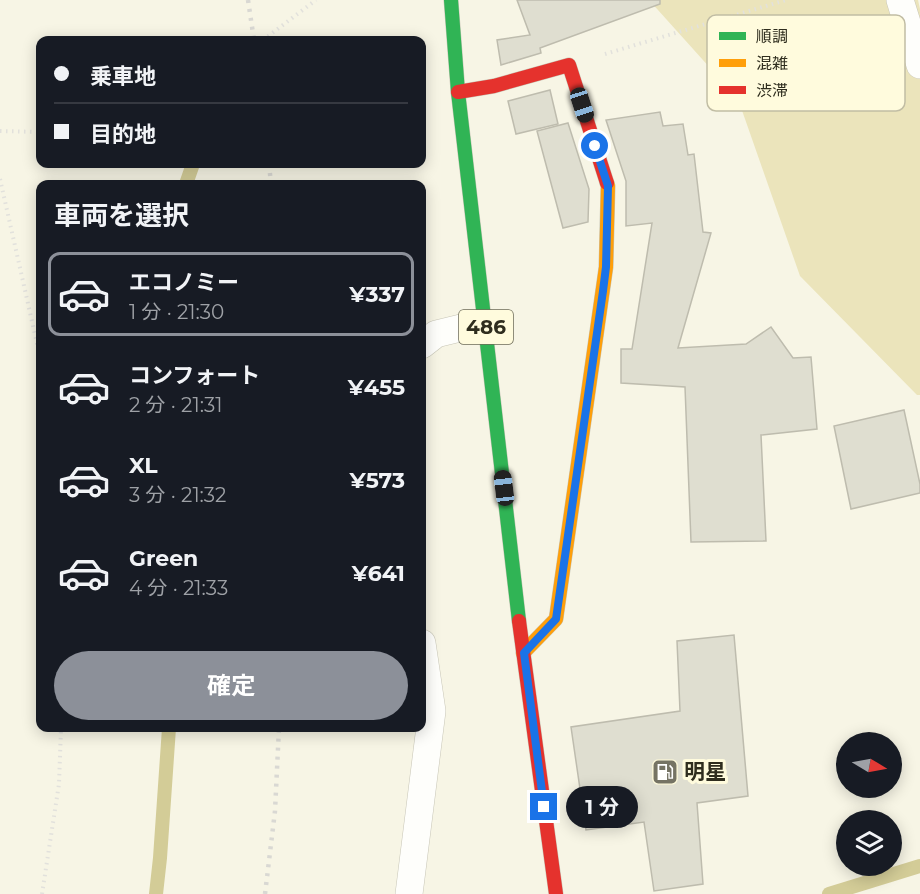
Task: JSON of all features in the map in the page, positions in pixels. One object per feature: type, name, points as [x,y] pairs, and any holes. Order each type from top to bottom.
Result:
[{"type":"main road","name":"486","points":[[451,0],[458,92],[485,322],[524,653],[556,894]]},
{"type":"main road","points":[[458,92],[494,86],[569,65],[608,186],[606,267],[556,619],[524,653]]},
{"type":"lane","points":[[900,0],[905,15]]},
{"type":"lane","points":[[905,16],[920,65]]},
{"type":"lane","points":[[426,342],[436,333],[485,322]]},
{"type":"lane","points":[[409,894],[432,711],[426,670]]},
{"type":"path","points":[[268,36],[316,0]]},
{"type":"path","points":[[736,15],[786,0]]},
{"type":"path","points":[[569,65],[707,24]]},
{"type":"path","points":[[0,131],[36,132]]},
{"type":"path","points":[[0,179],[36,339]]},
{"type":"path","points":[[42,894],[59,784],[61,732]]},
{"type":"shaded area","points":[[649,0],[918,0],[920,9],[920,395],[917,395],[800,276],[742,111],[905,111],[905,15],[707,15],[707,65]]},
{"type":"building","points":[[517,0],[660,0],[660,4],[540,48],[541,53],[501,65],[497,40],[530,35]]},
{"type":"building","points":[[550,90],[558,124],[516,134],[508,101]]},
{"type":"building","points":[[660,112],[663,126],[683,124],[688,155],[694,154],[703,232],[711,233],[678,348],[746,344],[771,327],[793,358],[811,357],[817,429],[761,435],[766,541],[691,542],[685,387],[621,383],[621,349],[632,349],[652,223],[626,226],[626,181],[606,120]]},
{"type":"building","points":[[568,123],[589,189],[588,222],[563,228],[537,131]]},
{"type":"building","points":[[904,410],[920,493],[851,509],[834,426]]},
{"type":"building","points":[[734,635],[748,796],[697,803],[703,884],[654,891],[644,822],[586,830],[571,727],[680,711],[677,641]]},
{"type":"waterway","points":[[187,180],[192,168]]},
{"type":"waterway","points":[[156,894],[169,732]]},
{"type":"waterway","points":[[829,894],[920,866]]},
{"type":"railway","points":[[248,0],[253,36]]},
{"type":"railway","points":[[269,168],[271,180]]},
{"type":"railway","points":[[265,894],[275,811],[279,732]]},
{"type":"traffic: fast","points":[[451,0],[458,92],[519,621]]},
{"type":"traffic: slow","points":[[523,653],[556,619],[606,267],[607,183]]},
{"type":"traffic: jam","points":[[458,92],[494,86],[569,65],[607,183]]},
{"type":"traffic: jam","points":[[519,621],[556,894]]},
{"type":"place","name":"明星","points":[[665,772]]},
{"type":"route","points":[[544,807],[524,653],[556,619],[603,291],[606,267],[608,186],[595,146]]}]
